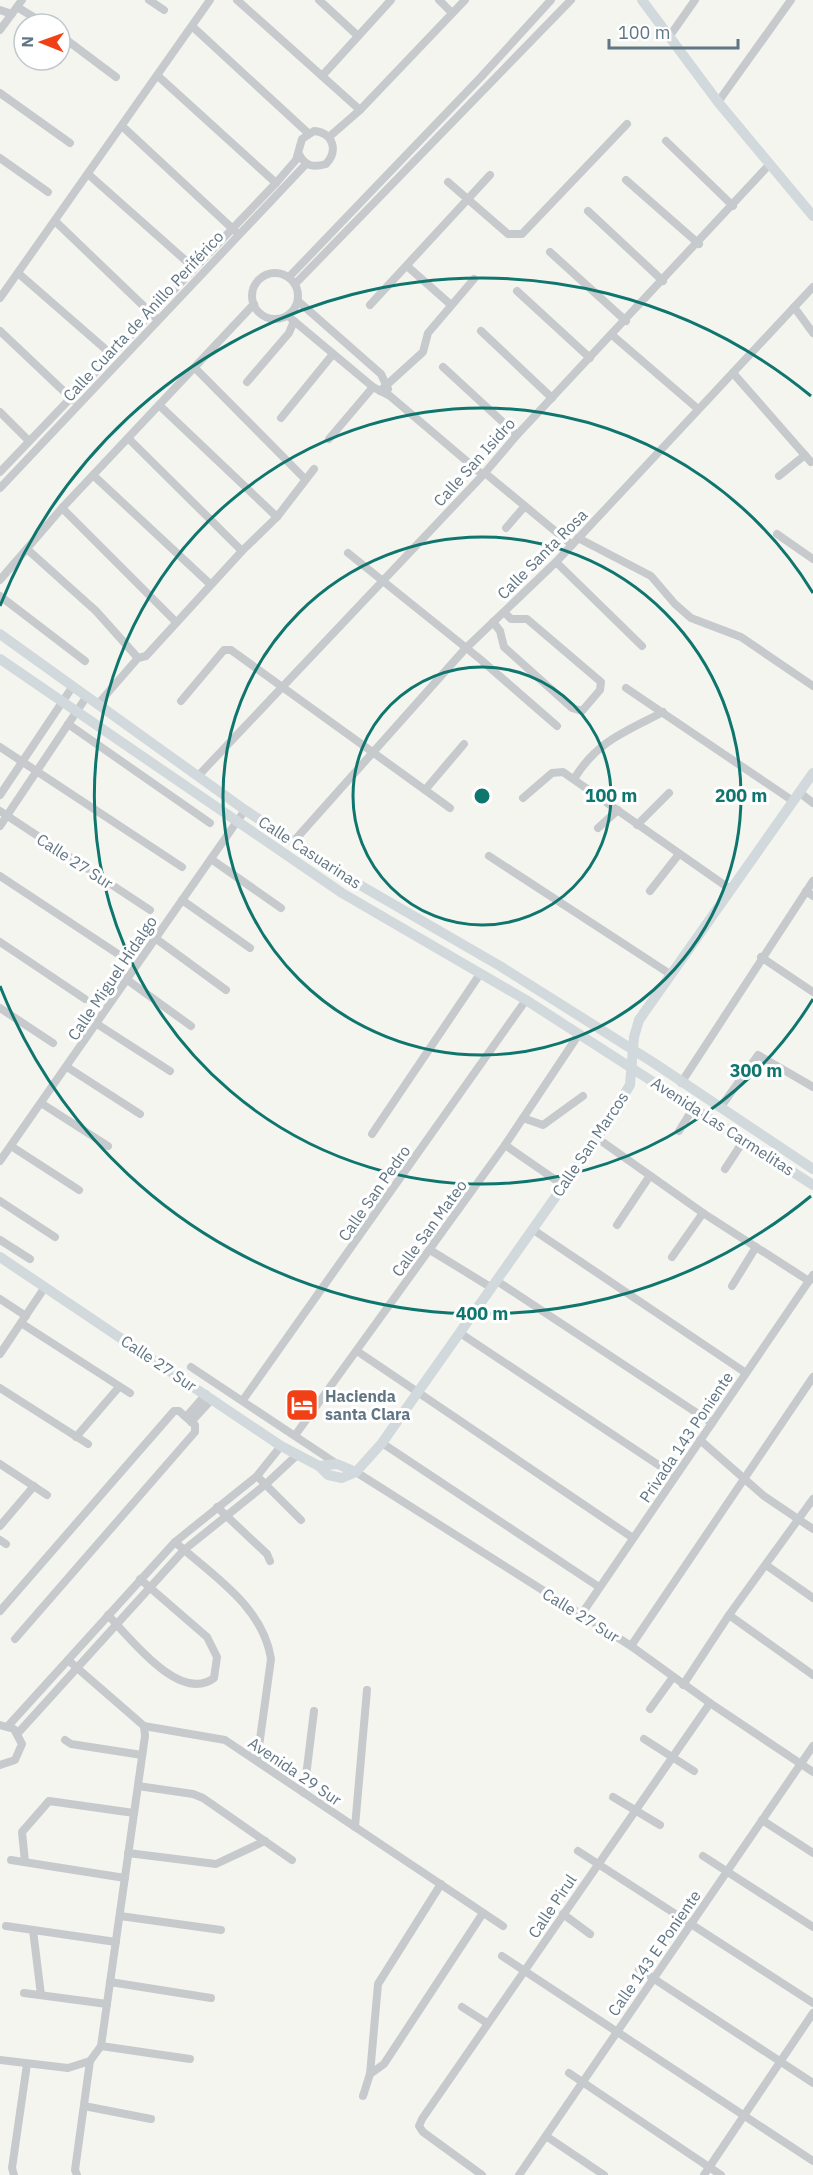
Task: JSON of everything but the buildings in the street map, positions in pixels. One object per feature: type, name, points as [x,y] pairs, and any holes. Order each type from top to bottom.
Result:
[{"type":"main road","points":[[642,0],[718,102],[813,216]]},
{"type":"main road","name":"Calle Casuarinas","points":[[0,634],[245,810],[353,881],[500,966],[633,1051]]},
{"type":"main road","name":"Calle Casuarinas","points":[[0,659],[342,893],[526,1000],[632,1067]]},
{"type":"main road","name":"Calle San Marcos","points":[[356,1472],[382,1443],[597,1138],[630,1085],[639,1020],[813,773]]},
{"type":"main road","name":"Avenida Las Carmelitas","points":[[633,1051],[813,1169]]},
{"type":"main road","name":"Avenida Las Carmelitas","points":[[632,1067],[813,1185]]},
{"type":"main road","name":"Calle 27 Sur","points":[[0,1257],[281,1446],[319,1466],[328,1475],[337,1478],[356,1472]]},
{"type":"main road","name":"Calle 27 Sur","points":[[319,1466],[337,1464],[356,1472]]},
{"type":"street","points":[[149,0],[164,10]]},
{"type":"street","points":[[0,298],[210,0]]},
{"type":"street","points":[[237,0],[360,110]]},
{"type":"street","points":[[320,0],[357,35]]},
{"type":"street","points":[[322,76],[391,0]]},
{"type":"street","points":[[439,0],[452,13]]},
{"type":"street","points":[[329,137],[360,110],[465,0]]},
{"type":"street","points":[[292,281],[352,213],[551,0]]},
{"type":"street","points":[[292,281],[358,219],[572,0]]},
{"type":"street","points":[[669,37],[695,0]]},
{"type":"street","points":[[718,102],[791,0]]},
{"type":"street","points":[[0,30],[6,17],[20,3]]},
{"type":"street","points":[[0,10],[6,17]]},
{"type":"street","points":[[538,12],[548,24]]},
{"type":"street","points":[[193,27],[308,133],[321,132],[329,137],[334,148],[332,158],[326,164],[317,167],[306,164],[299,154],[298,146],[308,133]]},
{"type":"street","points":[[72,44],[116,76]]},
{"type":"street","points":[[158,76],[276,183]]},
{"type":"street","points":[[481,77],[489,85]]},
{"type":"street","points":[[0,93],[70,144]]},
{"type":"street","points":[[448,182],[508,234],[522,234],[627,124]]},
{"type":"street","points":[[122,126],[235,231]]},
{"type":"street","points":[[666,141],[734,207]]},
{"type":"street","points":[[415,147],[421,154]]},
{"type":"street","name":"Calle Cuarta de Anillo Periférico","points":[[0,488],[235,231],[299,154]]},
{"type":"street","points":[[0,158],[48,192]]},
{"type":"street","name":"Calle Cuarta de Anillo Periférico","points":[[0,472],[111,354],[155,317],[194,268],[306,164]]},
{"type":"street","name":"Calle San Isidro","points":[[198,776],[734,207],[769,165]]},
{"type":"street","points":[[88,174],[194,268]]},
{"type":"street","points":[[370,305],[490,175]]},
{"type":"street","points":[[626,180],[699,243]]},
{"type":"street","points":[[588,212],[663,282]]},
{"type":"street","points":[[352,213],[358,219]]},
{"type":"street","points":[[55,220],[155,317]]},
{"type":"street","points":[[550,252],[626,321]]},
{"type":"street","points":[[406,266],[450,304]]},
{"type":"street","points":[[18,273],[111,354]]},
{"type":"street","points":[[292,281],[272,273],[262,277],[255,284],[252,294],[254,304],[260,313],[268,318],[291,318],[572,545]]},
{"type":"street","points":[[329,439],[380,388],[423,352],[428,333],[450,304],[474,279]]},
{"type":"street","points":[[292,281],[298,302],[381,374],[380,388]]},
{"type":"street","name":"Calle Santa Rosa","points":[[294,842],[465,649],[556,562],[813,287]]},
{"type":"street","points":[[517,291],[590,358]]},
{"type":"street","points":[[247,382],[289,333],[291,318],[298,302]]},
{"type":"street","points":[[0,580],[62,508],[254,304]]},
{"type":"street","points":[[794,307],[813,333]]},
{"type":"street","points":[[0,331],[78,405]]},
{"type":"street","points":[[481,331],[552,398]]},
{"type":"street","points":[[612,335],[698,409]]},
{"type":"street","points":[[281,418],[333,354]]},
{"type":"street","points":[[443,367],[517,435]]},
{"type":"street","points":[[195,368],[305,479]]},
{"type":"street","points":[[733,373],[811,462]]},
{"type":"street","points":[[159,405],[277,517]]},
{"type":"street","points":[[0,412],[29,441]]},
{"type":"street","points":[[128,438],[242,551]]},
{"type":"street","points":[[779,477],[805,455]]},
{"type":"street","points":[[98,704],[138,658],[146,656],[210,584],[277,517],[314,469]]},
{"type":"street","points":[[93,475],[210,584]]},
{"type":"street","points":[[507,528],[525,506]]},
{"type":"street","points":[[62,508],[176,622]]},
{"type":"street","points":[[777,534],[813,559]]},
{"type":"street","points":[[578,538],[651,576],[675,604],[691,618],[741,637],[813,686]]},
{"type":"street","points":[[28,550],[96,611],[138,658]]},
{"type":"street","points":[[348,553],[556,726]]},
{"type":"street","points":[[556,562],[642,646]]},
{"type":"street","points":[[0,596],[85,662]]},
{"type":"street","points":[[493,622],[500,630],[504,648],[572,708],[582,711],[600,690],[601,682],[527,619],[511,619],[504,612]]},
{"type":"street","points":[[181,701],[227,648],[450,808]]},
{"type":"street","points":[[0,795],[73,686]]},
{"type":"street","points":[[626,688],[796,797],[813,803]]},
{"type":"street","points":[[0,826],[3,814],[37,771],[87,696]]},
{"type":"street","points":[[574,779],[593,752],[629,728],[663,712]]},
{"type":"street","points":[[68,724],[210,822]]},
{"type":"street","points":[[425,790],[464,744]]},
{"type":"street","points":[[0,747],[182,867]]},
{"type":"street","points":[[524,798],[557,771],[574,779],[730,889]]},
{"type":"street","points":[[637,825],[669,793]]},
{"type":"street","name":"Calle Miguel Hidalgo","points":[[0,1161],[245,810]]},
{"type":"street","points":[[598,828],[618,810]]},
{"type":"street","name":"Calle 27 Sur","points":[[3,814],[150,910]]},
{"type":"street","points":[[650,891],[679,854]]},
{"type":"street","points":[[489,856],[670,974]]},
{"type":"street","points":[[211,859],[281,908]]},
{"type":"street","points":[[0,876],[118,954]]},
{"type":"street","points":[[681,1083],[761,957],[813,881]]},
{"type":"street","points":[[806,891],[813,896]]},
{"type":"street","points":[[183,900],[250,948]]},
{"type":"street","points":[[155,938],[226,990]]},
{"type":"street","points":[[0,942],[85,999]]},
{"type":"street","points":[[761,957],[813,992]]},
{"type":"street","points":[[372,1134],[480,974]]},
{"type":"street","points":[[126,979],[191,1026]]},
{"type":"street","name":"Calle San Pedro","points":[[243,1400],[526,1000]]},
{"type":"street","points":[[0,1008],[53,1043]]},
{"type":"street","points":[[97,1024],[170,1071]]},
{"type":"street","name":"Calle San Mateo","points":[[296,1434],[505,1145],[579,1034]]},
{"type":"street","points":[[720,1108],[758,1055],[813,1088]]},
{"type":"street","points":[[67,1067],[140,1114]]},
{"type":"street","points":[[523,1118],[543,1125],[584,1096]]},
{"type":"street","points":[[41,1103],[108,1146]]},
{"type":"street","points":[[679,1131],[693,1107]]},
{"type":"street","points":[[597,1138],[649,1177],[703,1213],[756,1247],[811,1278]]},
{"type":"street","points":[[725,1169],[744,1140]]},
{"type":"street","points":[[505,1145],[563,1185]]},
{"type":"street","points":[[11,1146],[79,1190]]},
{"type":"street","points":[[618,1225],[649,1177]]},
{"type":"street","points":[[0,1200],[55,1237]]},
{"type":"street","points":[[672,1257],[703,1213]]},
{"type":"street","points":[[532,1229],[746,1373]]},
{"type":"street","points":[[0,1240],[30,1259]]},
{"type":"street","points":[[732,1286],[756,1247]]},
{"type":"street","points":[[430,1250],[494,1284],[712,1423]]},
{"type":"street","name":"Privada 143 Poniente","points":[[581,1615],[811,1278]]},
{"type":"street","points":[[0,1354],[45,1287]]},
{"type":"street","points":[[0,1299],[23,1319],[130,1393]]},
{"type":"street","points":[[460,1333],[675,1476]]},
{"type":"street","points":[[357,1351],[633,1538]]},
{"type":"street","points":[[191,1367],[296,1434],[337,1464]]},
{"type":"street","points":[[631,1646],[813,1377]]},
{"type":"street","points":[[76,1437],[119,1386]]},
{"type":"street","points":[[0,1388],[88,1444]]},
{"type":"street","points":[[189,1419],[209,1397]]},
{"type":"street","points":[[0,1611],[174,1411],[179,1411],[195,1425],[195,1432],[15,1639]]},
{"type":"street","points":[[700,1440],[744,1476],[764,1496],[813,1529]]},
{"type":"street","points":[[382,1443],[599,1587]]},
{"type":"street","points":[[0,1765],[10,1764],[19,1756],[22,1744],[18,1733],[4,1725],[68,1660],[175,1542],[257,1476],[281,1446]]},
{"type":"street","points":[[18,1733],[184,1550],[266,1484],[297,1455]]},
{"type":"street","points":[[0,1464],[47,1495]]},
{"type":"street","name":"Calle 27 Sur","points":[[356,1472],[631,1646],[683,1685],[813,1772]]},
{"type":"street","points":[[257,1476],[301,1520]]},
{"type":"street","points":[[0,1526],[34,1486]]},
{"type":"street","points":[[683,1685],[729,1615],[813,1499]]},
{"type":"street","points":[[218,1507],[267,1554],[270,1561]]},
{"type":"street","points":[[175,1542],[248,1607],[270,1649],[271,1659],[257,1761]]},
{"type":"street","points":[[766,1565],[813,1598]]},
{"type":"street","points":[[108,1615],[169,1677],[202,1683],[214,1678],[217,1658],[207,1637],[140,1579]]},
{"type":"street","points":[[729,1615],[813,1675]]},
{"type":"street","points":[[68,1660],[144,1726],[138,1786],[101,2046],[90,2061],[75,2170],[77,2175]]},
{"type":"street","points":[[650,1709],[673,1677]]},
{"type":"street","points":[[355,1827],[367,1690]]},
{"type":"street","name":"Calle Pirul","points":[[482,2175],[423,2132],[419,2126],[487,2023],[710,1703]]},
{"type":"street","points":[[304,1793],[314,1711]]},
{"type":"street","name":"Avenida 29 Sur","points":[[144,1726],[216,1737],[257,1761],[503,1926]]},
{"type":"street","points":[[644,1739],[694,1771]]},
{"type":"street","points":[[65,1740],[71,1744],[142,1755]]},
{"type":"street","name":"Calle 143 E Poniente","points":[[519,2175],[581,2081],[654,1979],[813,1746]]},
{"type":"street","points":[[138,1786],[203,1797],[292,1860]]},
{"type":"street","points":[[613,1797],[660,1825]]},
{"type":"street","points":[[25,1862],[22,1832],[49,1801],[134,1813]]},
{"type":"street","points":[[762,1820],[813,1853]]},
{"type":"street","points":[[128,1854],[216,1864],[265,1841]]},
{"type":"street","points":[[578,1851],[813,2003]]},
{"type":"street","points":[[703,1856],[813,1927]]},
{"type":"street","points":[[11,1860],[125,1878]]},
{"type":"street","points":[[363,2096],[370,2074],[378,1984],[441,1884]]},
{"type":"street","points":[[370,2074],[384,2064],[483,1913]]},
{"type":"street","points":[[563,1914],[590,1934]]},
{"type":"street","points":[[120,1916],[221,1930]]},
{"type":"street","points":[[6,1926],[116,1942]]},
{"type":"street","points":[[33,1930],[41,1995]]},
{"type":"street","points":[[502,1956],[813,2161]]},
{"type":"street","points":[[639,1969],[813,2083]]},
{"type":"street","points":[[110,1982],[211,1998]]},
{"type":"street","points":[[24,1993],[107,2004]]},
{"type":"street","points":[[462,2007],[487,2023]]},
{"type":"street","points":[[707,2171],[782,2063],[813,2013]]},
{"type":"street","points":[[101,2046],[190,2059]]},
{"type":"street","points":[[0,2060],[68,2068],[90,2061]]},
{"type":"street","points":[[14,2175],[12,2168],[27,2064]]},
{"type":"street","points":[[569,2073],[707,2171],[721,2175]]},
{"type":"street","points":[[84,2106],[151,2119]]},
{"type":"street","points":[[546,2136],[604,2175]]},
{"type":"place","name":"Hacienda santa Clara","points":[[302,1405]]}]
